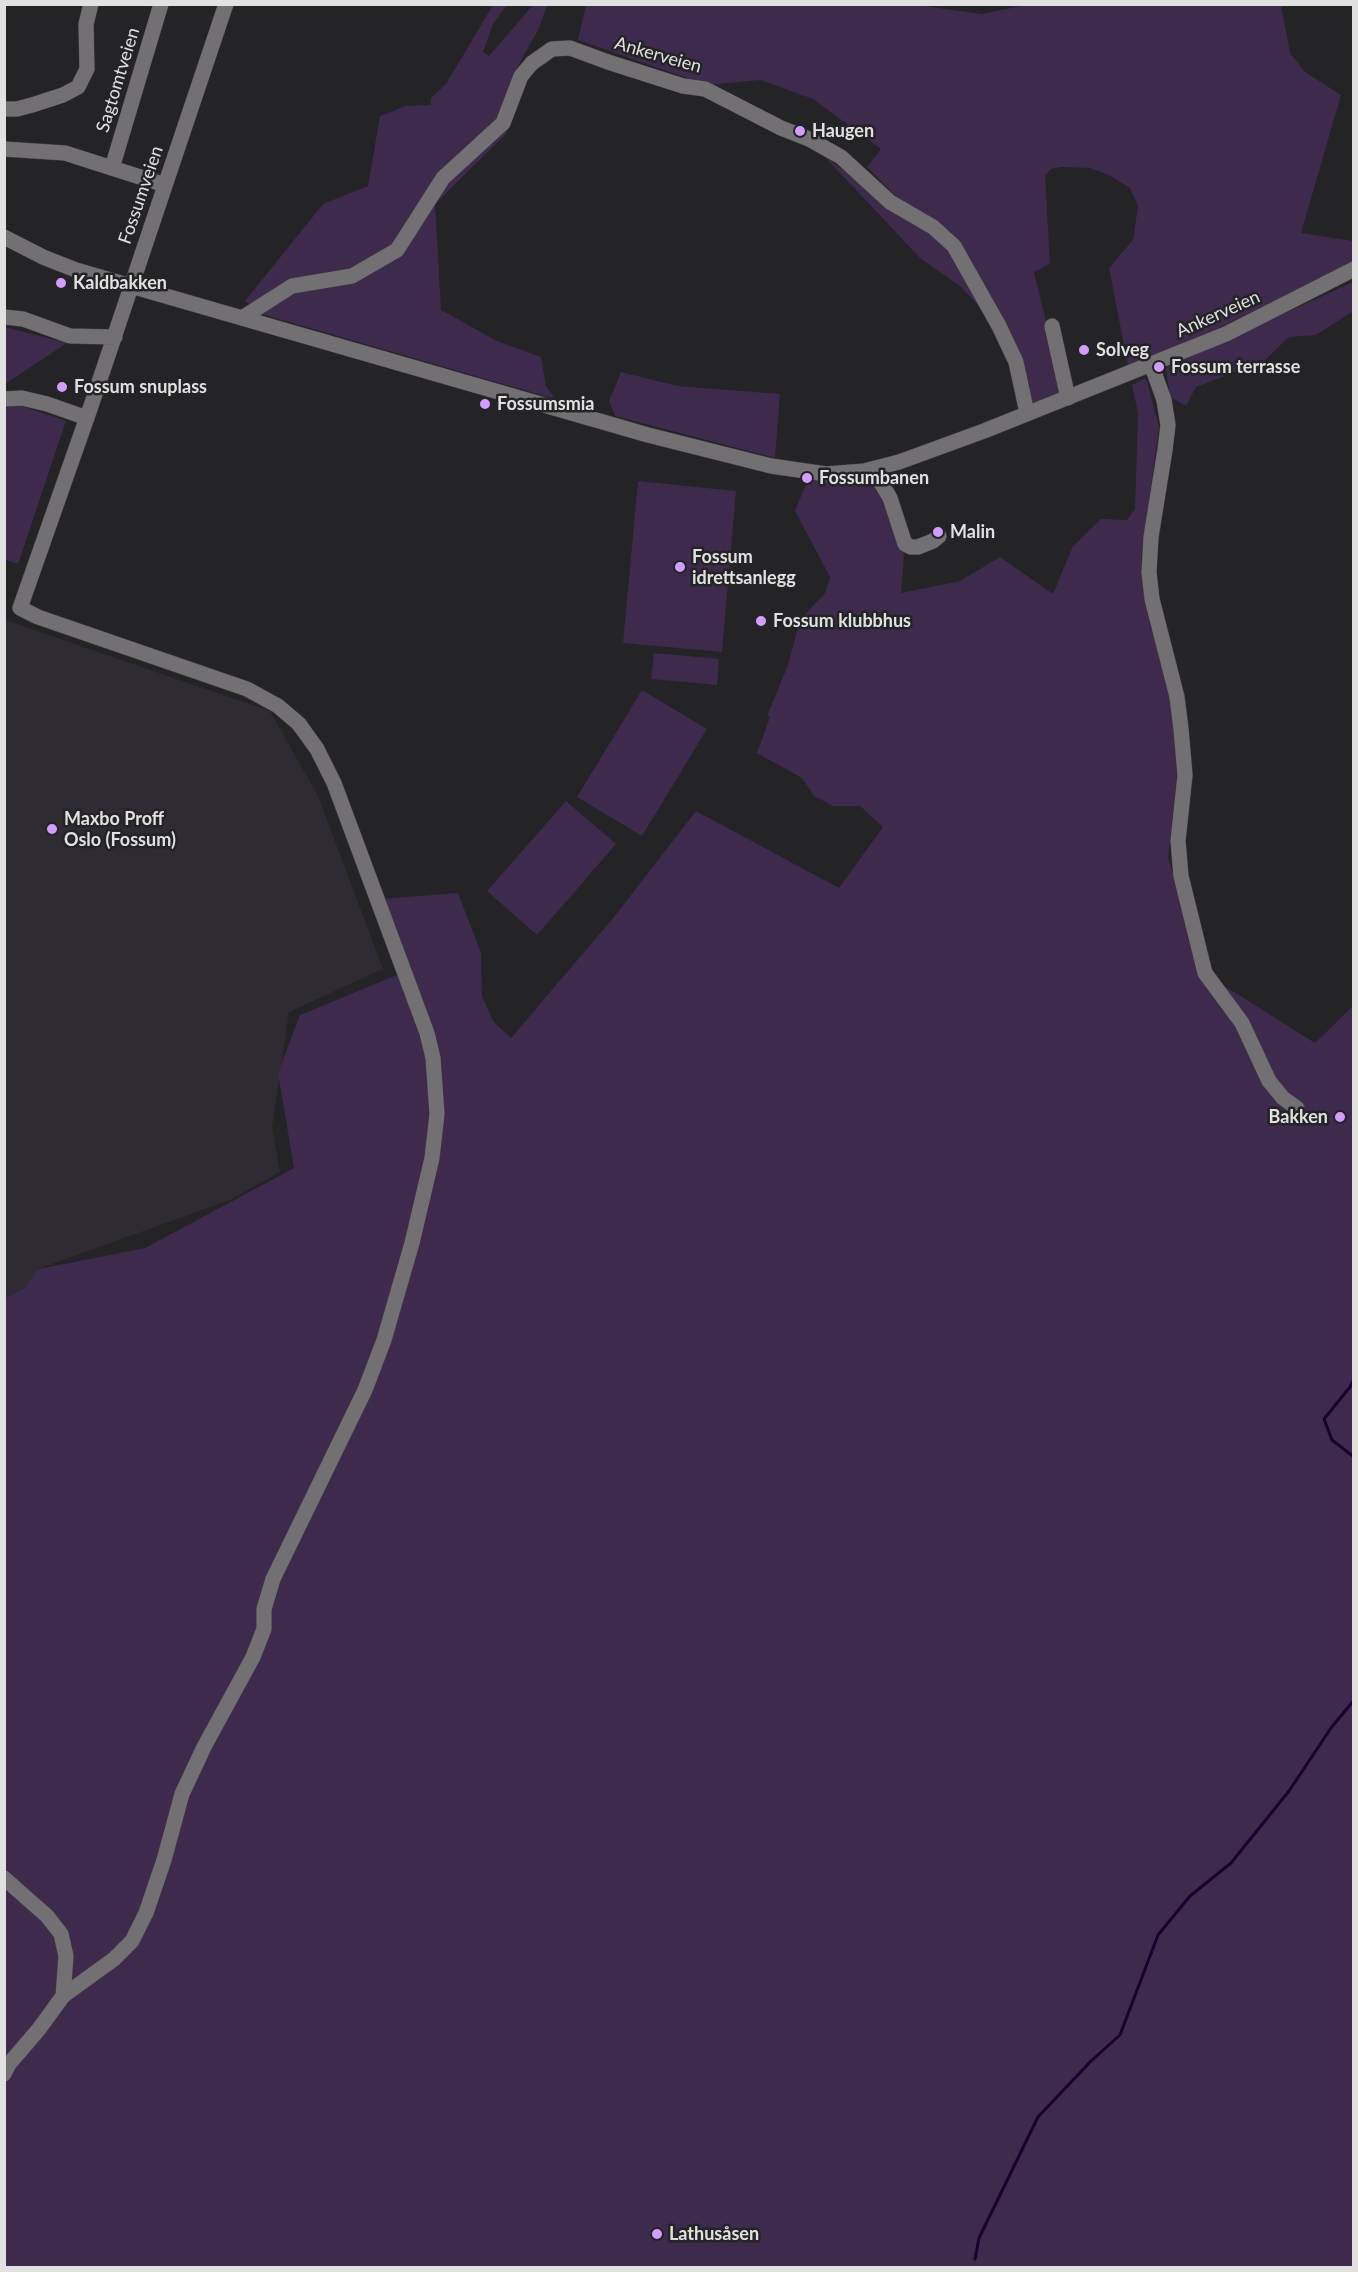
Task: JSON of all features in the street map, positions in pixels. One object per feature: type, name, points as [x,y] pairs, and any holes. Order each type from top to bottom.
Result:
[{"type":"street","points":[[4,109],[17,109],[32,105],[63,95],[78,87],[87,69],[86,24],[91,4]]},
{"type":"street","name":"Sagtomtveien","points":[[112,168],[161,4]]},
{"type":"street","name":"Fossumveien","points":[[63,1996],[114,1959],[132,1941],[146,1913],[182,1794],[204,1747],[253,1657],[264,1629],[264,1609],[273,1579],[365,1390],[384,1340],[412,1243],[432,1158],[437,1114],[433,1058],[427,1033],[334,783],[317,749],[299,724],[278,706],[247,689],[38,617],[20,608],[115,337],[226,4]]},
{"type":"street","name":"Ankerveien","points":[[242,318],[292,286],[352,276],[397,250],[443,178],[503,123],[521,76],[532,63],[552,49],[570,48],[683,86],[705,89],[782,128],[810,139],[841,157],[890,202],[933,227],[954,246],[999,326],[1016,363],[1028,413]]},
{"type":"street","points":[[4,149],[65,153],[165,185]]},
{"type":"street","name":"Ankerveien","points":[[4,237],[75,270],[648,435],[771,466],[832,474],[873,469],[899,462],[1068,398],[1226,334],[1353,269]]},
{"type":"street","points":[[4,317],[23,319],[70,336],[115,337]]},
{"type":"street","points":[[1052,326],[1068,398]]},
{"type":"street","points":[[1151,364],[1164,400],[1168,425],[1150,537],[1149,582],[1177,697],[1181,729],[1185,787],[1178,841],[1181,876],[1207,976],[1242,1023],[1269,1081],[1283,1098],[1297,1108]]},
{"type":"street","points":[[4,399],[22,398],[87,418]]},
{"type":"street","points":[[873,469],[890,498],[905,544],[911,548],[918,547],[933,542],[939,536]]},
{"type":"street","points":[[4,1878],[47,1916],[61,1934],[66,1956],[63,1996],[9,2064],[4,2074]]},
{"type":"shaded area","points":[[910,4],[982,14],[1031,4],[1281,5],[1290,53],[1305,72],[1341,95],[1301,233],[1353,241],[1353,263],[1129,371],[1109,268],[1133,240],[1138,206],[1130,188],[1109,175],[1090,168],[1051,169],[1045,176],[1050,264],[1034,272],[1064,396],[1033,404],[1022,362],[938,223],[896,196],[867,167],[881,149],[813,99],[760,80],[707,85],[578,40],[586,5]]},
{"type":"shaded area","points":[[493,5],[507,5],[493,24],[483,52],[489,56],[533,5],[550,5],[546,8],[539,28],[517,68],[506,134],[435,204],[441,310],[497,341],[541,357],[546,386],[555,399],[265,315],[245,301],[323,204],[368,186],[380,116],[405,106],[431,105],[431,98],[446,84]]},
{"type":"shaded area","points":[[824,156],[890,205],[932,231],[951,249],[992,320],[961,287],[920,258]]},
{"type":"shaded area","points":[[1353,282],[1353,313],[1316,335],[1289,337],[1264,361],[1196,387],[1186,406],[1170,397],[1166,368]]},
{"type":"shaded area","points":[[5,327],[67,343],[5,384]]},
{"type":"shaded area","points":[[621,372],[678,386],[780,394],[775,458],[615,416],[609,401]]},
{"type":"shaded area","points":[[1146,378],[1159,427],[1141,559],[1150,625],[1172,683],[1181,739],[1168,858],[1207,975],[1315,1043],[1353,1006],[1353,2267],[5,2268],[5,1298],[24,1288],[38,1269],[145,1248],[294,1168],[278,1073],[300,1015],[404,972],[380,899],[458,893],[481,953],[482,996],[493,1021],[511,1038],[614,917],[696,811],[839,888],[883,827],[860,806],[833,806],[814,796],[802,778],[757,753],[770,717],[767,716],[788,665],[800,620],[825,593],[830,577],[795,511],[808,479],[873,476],[889,503],[904,555],[901,593],[960,581],[1000,557],[1053,594],[1073,546],[1101,519],[1127,520],[1135,509],[1138,413],[1132,385]]},
{"type":"shaded area","points":[[19,405],[66,421],[18,564],[5,560],[4,408]]},
{"type":"shaded area","name":"Fossum idrettsanlegg","points":[[638,481],[736,491],[722,652],[623,643]]},
{"type":"shaded area","points":[[5,620],[270,711],[318,796],[383,969],[289,1012],[272,1127],[280,1172],[230,1200],[38,1269],[24,1288],[5,1298]]},
{"type":"shaded area","points":[[654,653],[719,659],[717,685],[651,679]]},
{"type":"shaded area","points":[[642,690],[707,729],[642,836],[577,797]]},
{"type":"shaded area","points":[[566,801],[616,844],[537,935],[487,891]]},
{"type":"waterway","points":[[1354,1379],[1324,1419],[1332,1440],[1354,1457]]},
{"type":"waterway","points":[[975,2259],[979,2238],[1038,2117],[1091,2061],[1120,2035],[1158,1935],[1190,1896],[1231,1863],[1289,1791],[1331,1728],[1354,1700]]},
{"type":"place","name":"Haugen","points":[[800,131]]},
{"type":"place","name":"Kaldbakken","points":[[61,283]]},
{"type":"place","name":"Solveg","points":[[1084,350]]},
{"type":"place","name":"Fossum terrasse","points":[[1159,367]]},
{"type":"place","name":"Fossum snuplass","points":[[62,387]]},
{"type":"place","name":"Fossumsmia","points":[[485,404]]},
{"type":"place","name":"Fossumbanen","points":[[807,478]]},
{"type":"place","name":"Malin","points":[[938,532]]},
{"type":"place","name":"Fossum idrettsanlegg","points":[[680,567]]},
{"type":"place","name":"Fossum klubbhus","points":[[761,621]]},
{"type":"place","name":"Maxbo Proff Oslo (Fossum)","points":[[52,829]]},
{"type":"place","name":"Bakken","points":[[1340,1117]]},
{"type":"place","name":"Lathusåsen","points":[[657,2234]]}]
